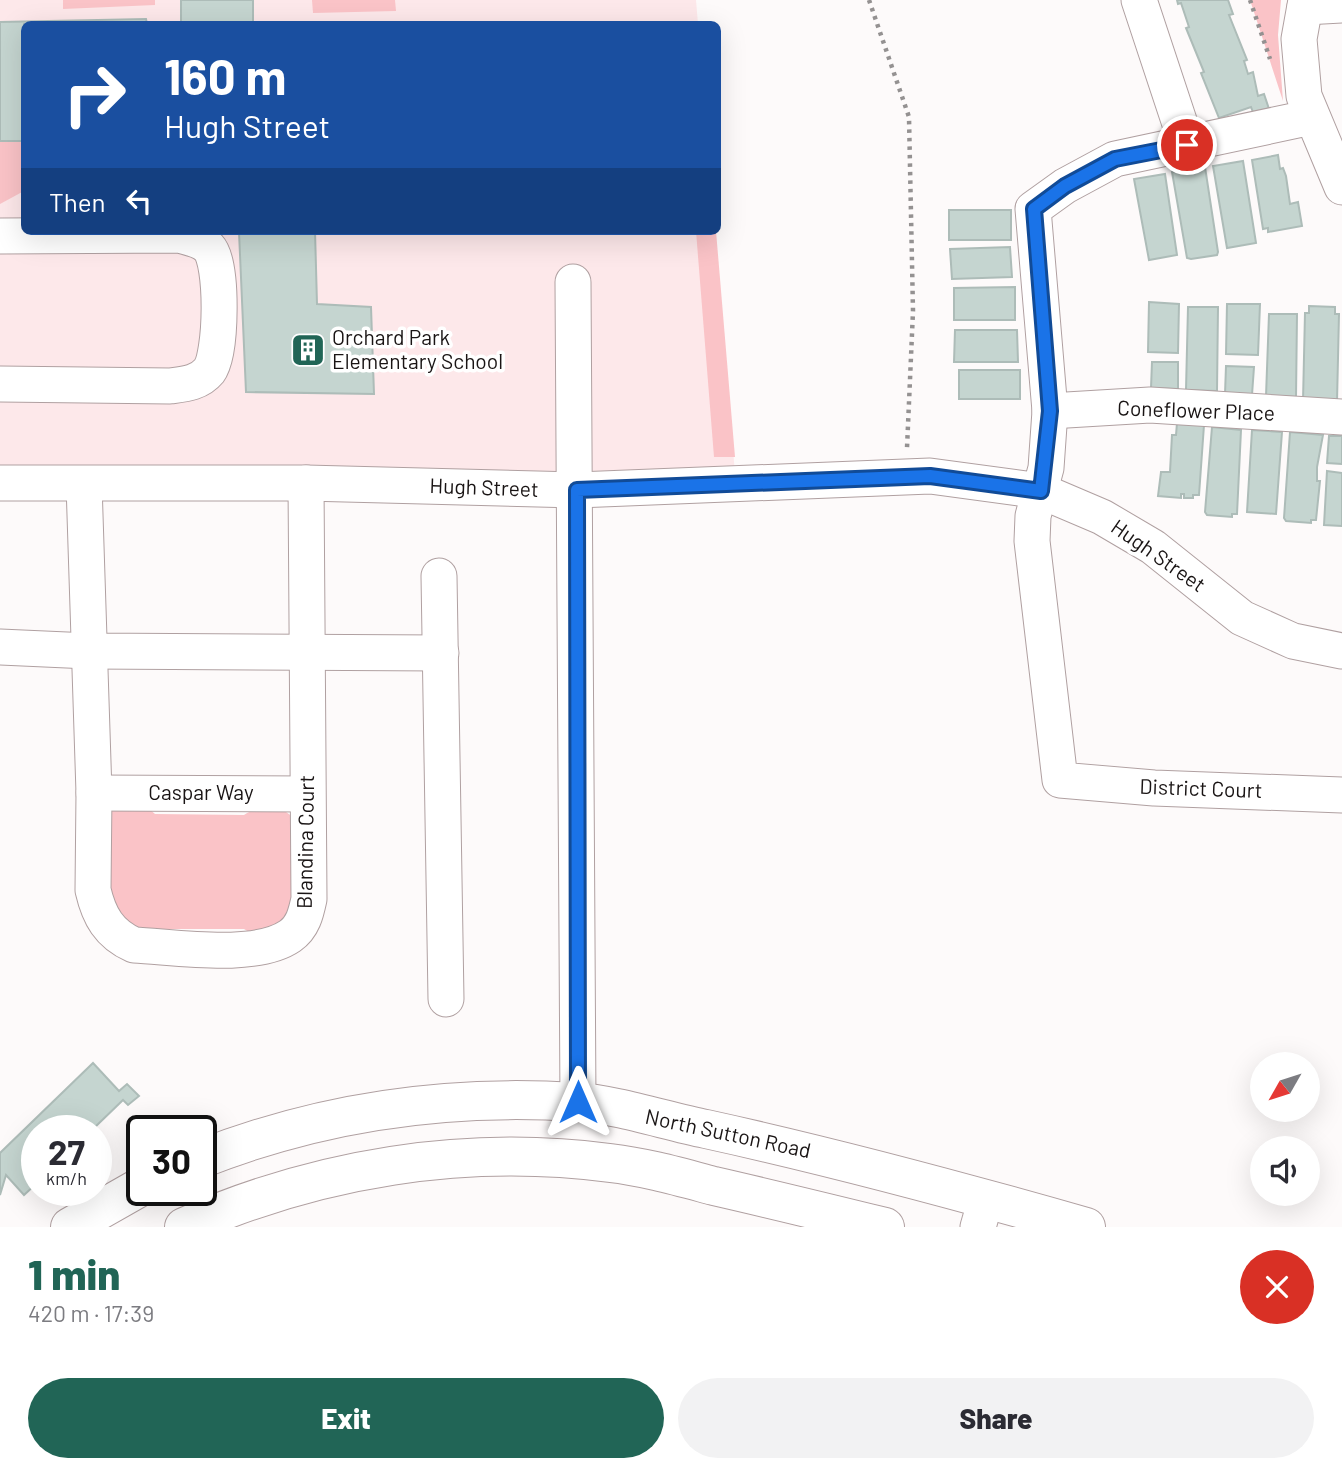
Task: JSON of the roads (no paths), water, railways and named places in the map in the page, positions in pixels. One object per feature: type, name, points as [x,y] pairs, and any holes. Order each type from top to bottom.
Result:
[{"type":"main road","name":"North Sutton Road","points":[[217,1153],[292,1126],[352,1114],[494,1102],[578,1102],[816,1153],[982,1213],[1086,1227]]},
{"type":"main road","points":[[184,1227],[257,1197],[341,1173],[429,1160],[489,1158],[611,1163],[885,1227]]},
{"type":"main road","points":[[70,1227],[126,1195]]},
{"type":"street","points":[[1139,0],[1187,145]]},
{"type":"street","points":[[1342,5],[1305,3],[1299,39],[1304,96],[1342,187]]},
{"type":"street","points":[[1041,491],[1050,411],[1034,209],[1065,186],[1115,159],[1312,117]]},
{"type":"street","points":[[0,236],[179,235],[196,240],[209,248],[216,263],[218,348],[210,370],[195,382],[170,386],[0,384]]},
{"type":"street","points":[[573,282],[577,490],[578,1102]]},
{"type":"street","name":"Coneflower Place","points":[[1050,411],[1150,405],[1342,417]]},
{"type":"street","name":"Hugh Street","points":[[0,483],[306,483],[577,490],[930,476],[1041,491],[1102,517],[1153,547],[1242,618],[1293,641],[1342,651]]},
{"type":"street","name":"Blandina Court","points":[[84,484],[94,793],[93,890],[100,913],[116,937],[134,945],[259,949],[290,936],[304,920],[309,898],[306,483]]},
{"type":"street","name":"District Court","points":[[1041,491],[1033,516],[1032,541],[1060,780],[1154,788],[1342,794]]},
{"type":"street","points":[[439,576],[446,999]]},
{"type":"street","points":[[0,647],[89,651],[441,653]]},
{"type":"street","name":"Caspar Way","points":[[94,793],[307,794]]},
{"type":"place","name":"Orchard Park Elementary School","points":[[308,350]]}]
